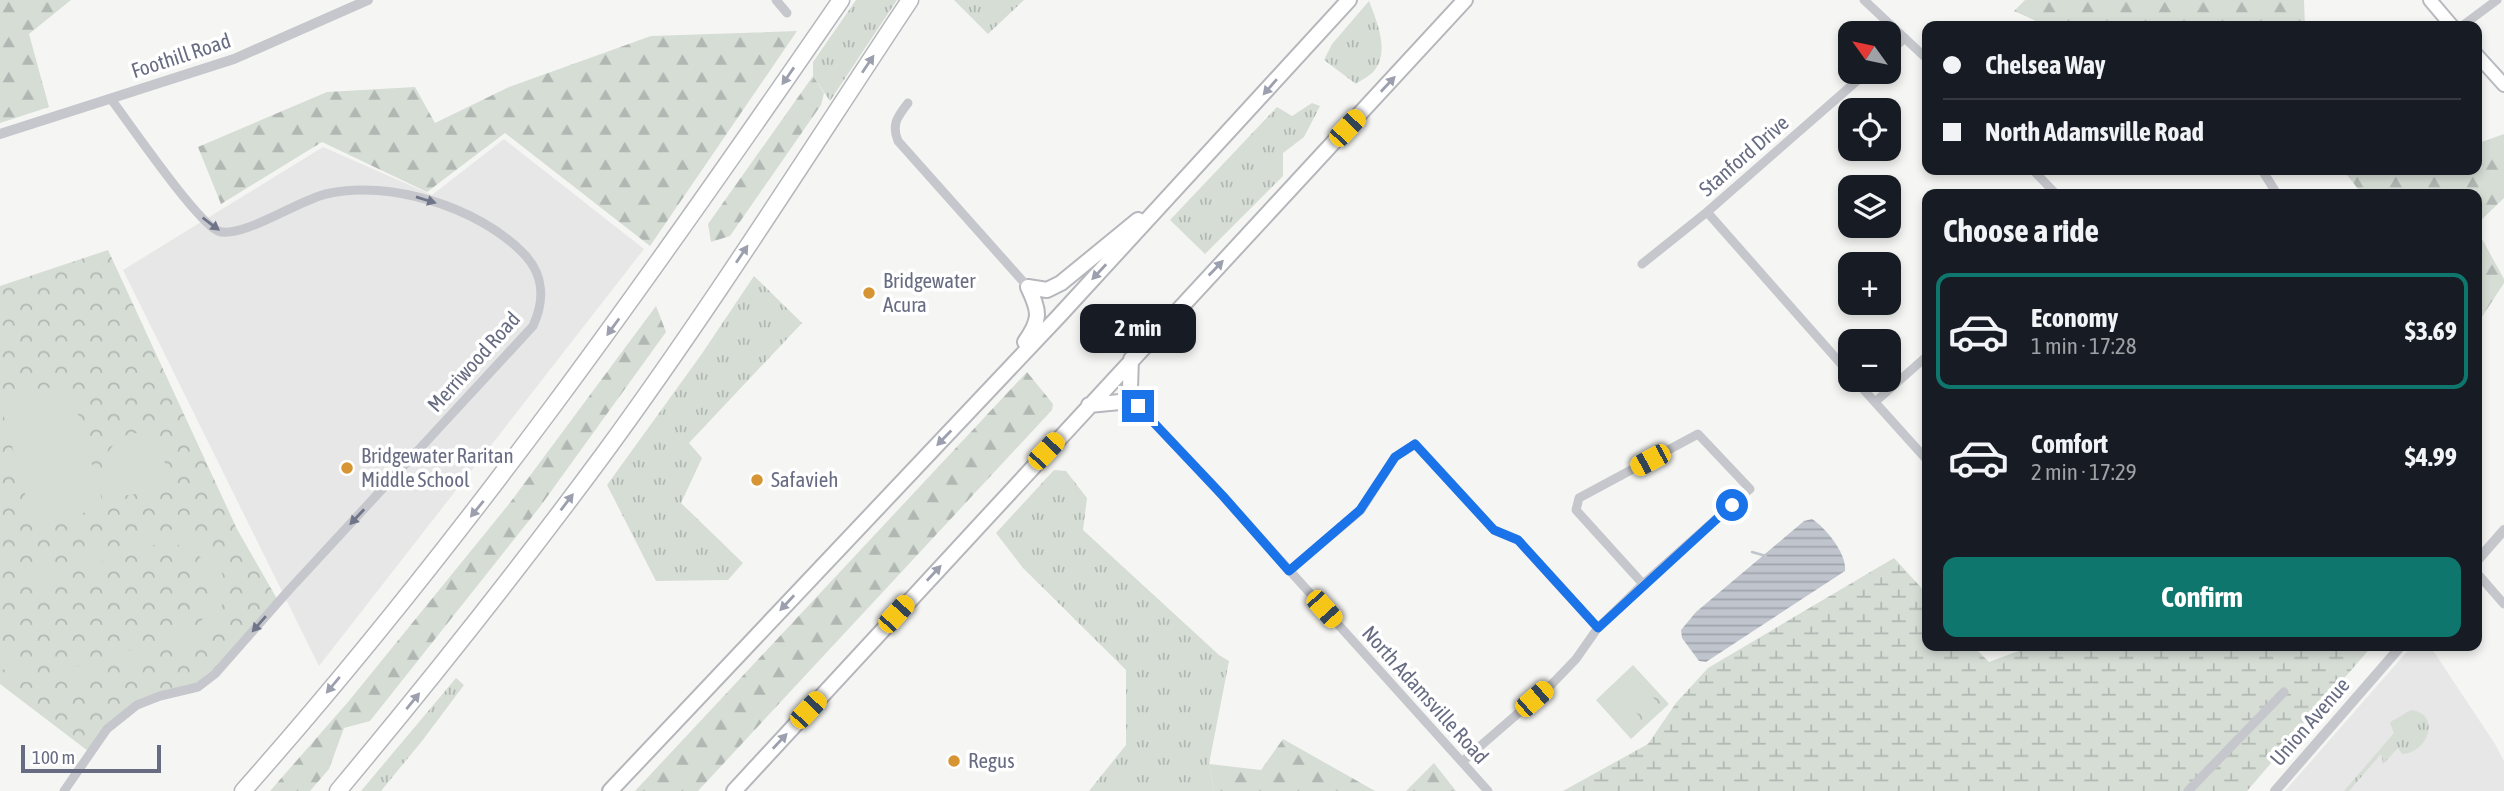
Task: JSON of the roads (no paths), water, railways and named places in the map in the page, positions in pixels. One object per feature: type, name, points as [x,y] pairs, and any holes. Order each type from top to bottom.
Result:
[{"type":"highway","points":[[243,791],[488,495],[653,271],[841,0]]},
{"type":"highway","points":[[338,791],[448,657],[603,454],[704,310],[910,0]]},
{"type":"highway","points":[[610,791],[1170,196],[1349,0]]},
{"type":"highway","points":[[734,791],[1465,0]]},
{"type":"highway","points":[[1028,287],[1047,289],[1061,283],[1170,196]]},
{"type":"highway","points":[[995,383],[1036,327],[1037,305],[1028,287]]},
{"type":"highway","points":[[1131,359],[1129,382],[1138,406]]},
{"type":"highway","points":[[1089,405],[1120,402],[1138,406]]},
{"type":"main road","points":[[2430,0],[2448,21]]},
{"type":"main road","points":[[2482,61],[2504,85]]},
{"type":"street","name":"Foothill Road","points":[[0,134],[234,59],[368,0]]},
{"type":"street","points":[[776,0],[787,13]]},
{"type":"street","points":[[1864,0],[1922,54]]},
{"type":"street","points":[[2469,21],[2497,0]]},
{"type":"street","points":[[1901,42],[1905,38]]},
{"type":"street","name":"Stanford Drive","points":[[1642,264],[1707,212],[1853,84]]},
{"type":"street","name":"Merriwood Road","points":[[64,791],[114,722],[137,705],[160,696],[198,687],[215,674],[533,326],[542,300],[539,279],[534,268],[507,238],[476,219],[428,200],[367,189],[324,194],[237,232],[227,233],[211,227],[197,213],[111,99]]},
{"type":"street","points":[[908,103],[895,121],[894,131],[898,141],[1028,287]]},
{"type":"street","points":[[2038,175],[2051,189]]},
{"type":"street","points":[[1707,212],[1838,359]]},
{"type":"street","points":[[1875,402],[1922,360]]},
{"type":"street","points":[[1866,392],[1922,454]]},
{"type":"street","name":"North Adamsville Road","points":[[1138,406],[1488,791]]},
{"type":"street","points":[[1462,762],[1552,684],[1576,659],[1598,628],[1643,584],[1750,489],[1698,434],[1579,498],[1576,510],[1643,584]]},
{"type":"street","points":[[1289,571],[1360,510],[1395,457],[1415,444],[1494,530],[1518,540],[1598,628]]},
{"type":"street","points":[[2482,555],[2504,530]]},
{"type":"street","points":[[2482,579],[2504,604]]},
{"type":"street","name":"Union Avenue","points":[[2275,791],[2397,651]]},
{"type":"street","points":[[2188,791],[2284,692]]},
{"type":"waterway","points":[[1752,552],[1766,556]]},
{"type":"place","name":"Bridgewater Acura","points":[[869,293]]},
{"type":"place","name":"Bridgewater Raritan Middle School","points":[[347,468]]},
{"type":"place","name":"Safavieh","points":[[757,480]]},
{"type":"place","name":"Regus","points":[[954,761]]}]
